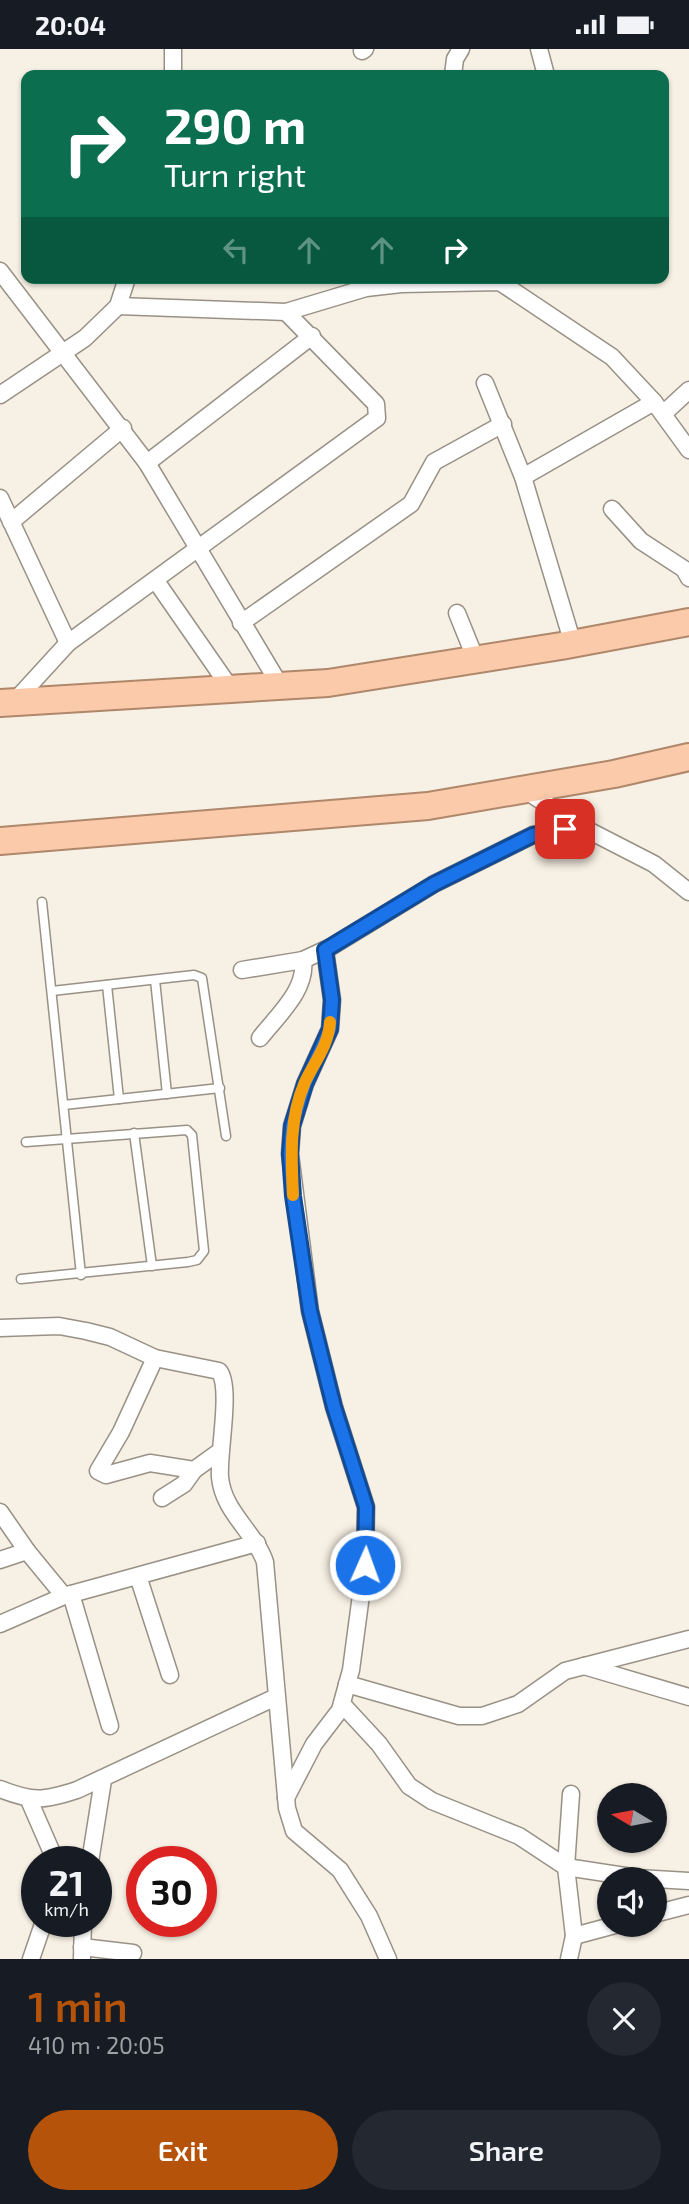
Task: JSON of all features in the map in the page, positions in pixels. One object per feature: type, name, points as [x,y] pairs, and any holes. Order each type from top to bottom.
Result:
[{"type":"highway","points":[[7,702],[328,683],[573,644],[689,622]]},
{"type":"highway","points":[[0,841],[428,806],[614,774],[689,757]]},
{"type":"street","points":[[173,49],[173,70]]},
{"type":"street","points":[[454,70],[455,59],[461,49]]},
{"type":"street","points":[[539,49],[545,70]]},
{"type":"street","points":[[0,271],[63,355],[123,428],[147,463],[281,687]]},
{"type":"street","points":[[0,395],[63,355],[118,306],[125,284]]},
{"type":"street","points":[[118,306],[286,312],[364,284]]},
{"type":"street","points":[[508,284],[612,357],[658,408],[689,450]]},
{"type":"street","points":[[7,702],[68,643],[377,418],[376,404],[286,312]]},
{"type":"street","points":[[147,463],[312,336]]},
{"type":"street","points":[[485,383],[523,477],[573,644]]},
{"type":"street","points":[[523,477],[689,390]]},
{"type":"street","points":[[242,623],[411,504],[434,462],[503,425]]},
{"type":"street","points":[[11,522],[123,428]]},
{"type":"street","points":[[0,498],[68,643]]},
{"type":"street","points":[[612,509],[641,541],[684,569],[689,578]]},
{"type":"street","points":[[156,581],[231,689]]},
{"type":"street","points":[[457,613],[476,660]]},
{"type":"street","points":[[523,789],[582,828],[654,864],[689,892]]},
{"type":"street","points":[[242,970],[303,960],[325,950],[434,884],[533,835],[582,828]]},
{"type":"street","points":[[286,1798],[314,1744],[342,1704],[365,1565],[366,1507],[334,1407],[310,1311],[293,1196],[290,1154],[292,1126],[305,1084],[330,1029],[332,1000],[325,950]]},
{"type":"street","points":[[260,1038],[295,994],[302,978],[303,960]]},
{"type":"street","points":[[0,1328],[59,1325],[110,1337],[155,1358],[219,1371],[223,1376],[225,1394],[219,1452],[220,1481],[229,1507],[257,1543],[265,1562],[286,1798],[294,1831],[340,1870],[369,1916],[388,1959]]},
{"type":"street","points":[[155,1358],[121,1432],[98,1471],[106,1475],[150,1463],[194,1470]]},
{"type":"street","points":[[162,1498],[184,1483],[194,1470],[219,1452]]},
{"type":"street","points":[[0,1512],[27,1551],[67,1595],[110,1726]]},
{"type":"street","points":[[0,1624],[67,1595],[257,1543]]},
{"type":"street","points":[[0,1560],[27,1551]]},
{"type":"street","points":[[138,1576],[170,1675]]},
{"type":"street","points":[[347,1684],[459,1716],[482,1716],[518,1704],[552,1678],[582,1665],[689,1639]]},
{"type":"street","points":[[582,1665],[689,1697]]},
{"type":"street","points":[[0,1789],[29,1800],[48,1800],[103,1780],[276,1697]]},
{"type":"street","points":[[342,1704],[379,1744],[409,1786],[432,1801],[519,1836],[566,1867],[638,1878],[689,1881]]},
{"type":"street","points":[[93,1846],[103,1780]]},
{"type":"street","points":[[569,1959],[574,1936],[566,1867],[571,1794]]},
{"type":"street","points":[[29,1800],[48,1846]]},
{"type":"street","points":[[667,1911],[689,1905]]},
{"type":"street","points":[[574,1936],[597,1930]]},
{"type":"street","points":[[31,1959],[39,1937]]},
{"type":"street","points":[[82,1953],[133,1953]]},
{"type":"lane","points":[[42,902],[81,1275]]},
{"type":"lane","points":[[51,991],[194,975],[202,978],[226,1136]]},
{"type":"lane","points":[[155,980],[167,1094]]},
{"type":"lane","points":[[107,985],[119,1099]]},
{"type":"lane","points":[[64,1105],[220,1088]]},
{"type":"lane","points":[[21,1279],[81,1275],[197,1260],[204,1251],[192,1136],[182,1130],[26,1142]]},
{"type":"lane","points":[[134,1133],[152,1266]]},
{"type":"slow traffic","points":[[293,1195],[290,1154],[292,1126],[305,1084],[330,1029],[330,1022]]},
{"type":"route","points":[[365,1565],[366,1507],[358,1473],[334,1407],[310,1311],[293,1196],[290,1154],[292,1126],[305,1084],[330,1029],[331,980],[325,950],[434,884],[533,835],[565,829]]}]
